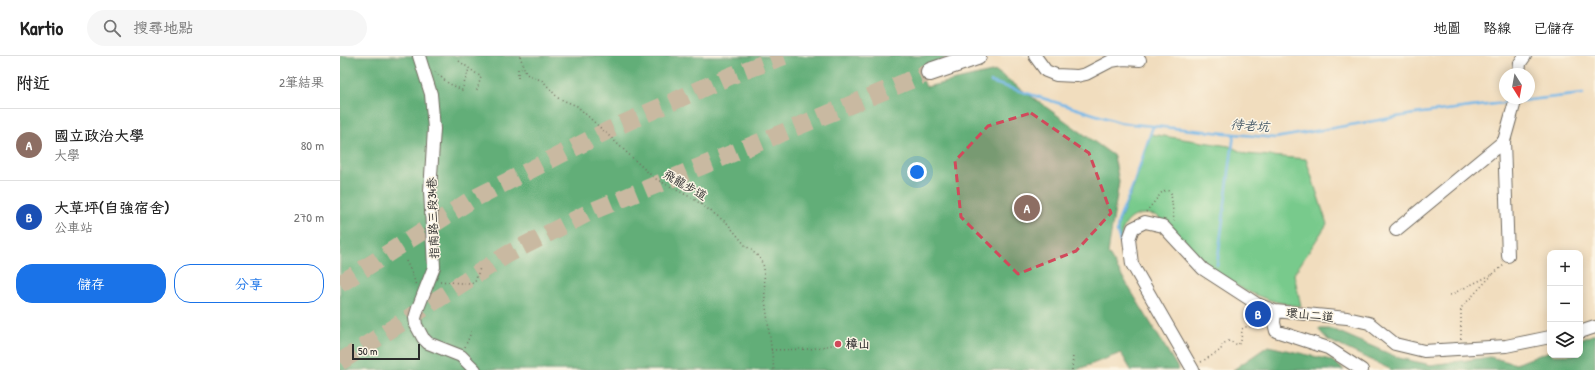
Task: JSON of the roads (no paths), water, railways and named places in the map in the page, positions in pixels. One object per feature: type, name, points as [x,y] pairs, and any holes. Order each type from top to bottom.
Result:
[{"type":"highway","points":[[930,72],[977,56]]},
{"type":"street","points":[[1035,56],[1046,71],[1056,75],[1077,76],[1086,74],[1111,61],[1123,58],[1140,60]]},
{"type":"street","points":[[1520,68],[1520,63],[1525,56]]},
{"type":"street","name":"指南路三段34巷","points":[[421,61],[431,94],[434,128],[430,190],[434,267],[430,281],[422,295],[415,318],[423,338],[428,343],[461,356],[475,370]]},
{"type":"street","points":[[1508,256],[1504,141],[1514,104]]},
{"type":"street","points":[[1396,230],[1504,141]]},
{"type":"street","name":"環山二道","points":[[1192,369],[1132,264],[1129,239],[1133,228],[1146,222],[1163,226],[1203,270],[1257,304],[1275,311],[1347,318],[1369,323],[1395,344],[1424,351],[1506,346],[1547,338]]},
{"type":"street","points":[[1275,311],[1274,323],[1276,331],[1328,348],[1362,370]]},
{"type":"street","points":[[1583,331],[1595,327]]},
{"type":"waterway","name":"待老坑","points":[[991,82],[1122,123],[1275,138],[1414,114],[1499,103]]},
{"type":"waterway","name":"待老坑","points":[[1535,99],[1583,94]]},
{"type":"waterway","points":[[1122,247],[1117,232],[1118,222],[1134,183],[1153,126]]},
{"type":"waterway","points":[[1217,265],[1234,134]]},
{"type":"tunnel","points":[[340,284],[471,200],[609,130],[730,76],[784,56]]},
{"type":"tunnel","points":[[340,362],[508,254],[590,212],[930,72]]},
{"type":"place","name":"國立政治大學","points":[[1027,208]]},
{"type":"place","name":"大草坪(自強宿舍)","points":[[1258,314]]},
{"type":"place","name":"樟山","points":[[838,344]]}]
